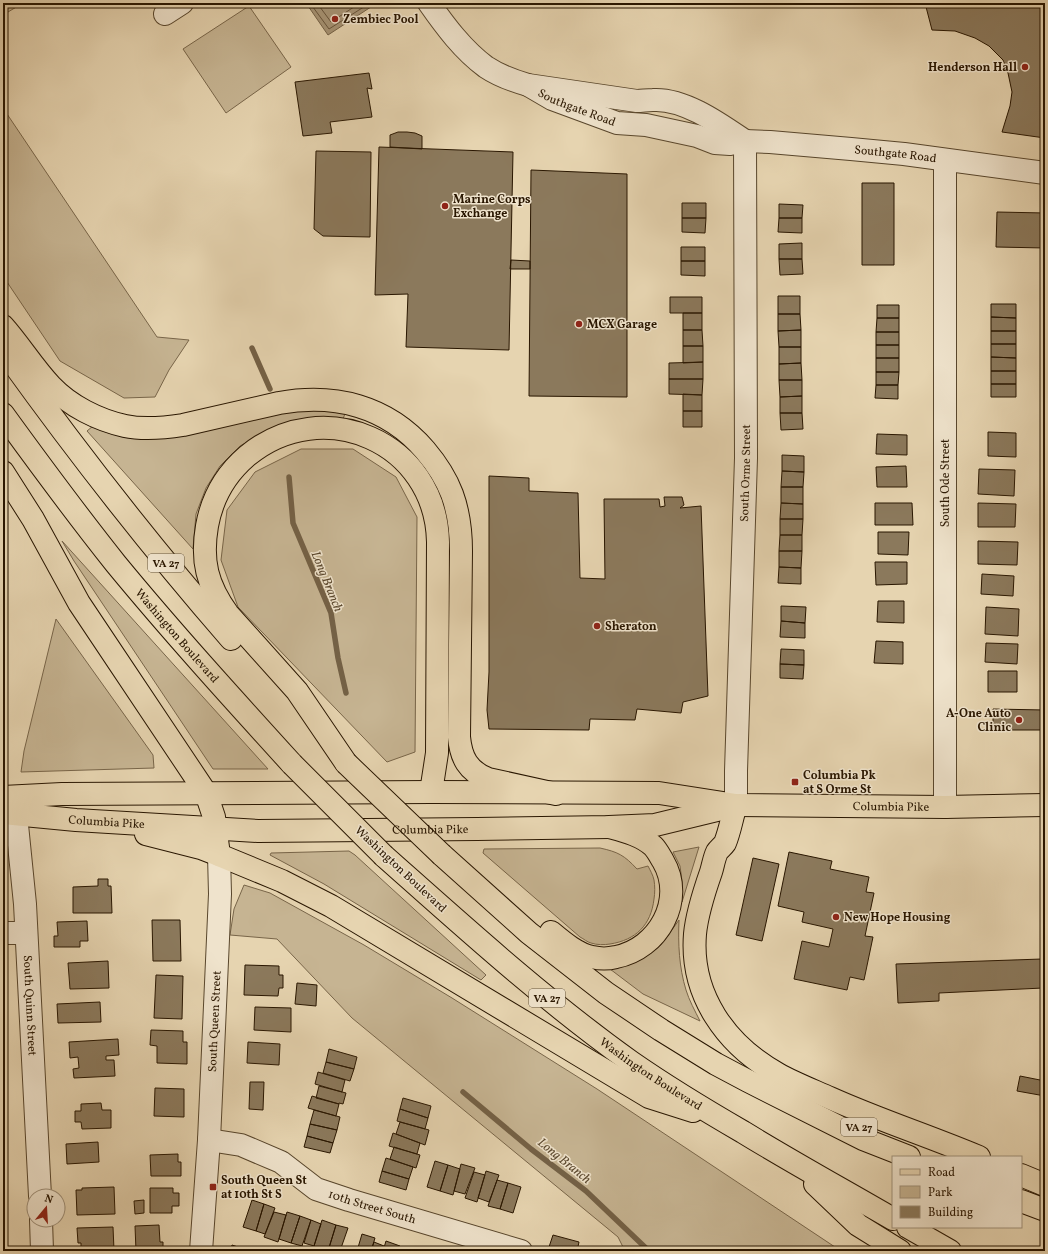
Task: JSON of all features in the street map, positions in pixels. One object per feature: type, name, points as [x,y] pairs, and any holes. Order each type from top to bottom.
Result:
[{"type":"main road","points":[[3,326],[39,372],[60,395],[86,411],[105,420],[126,426],[168,428],[279,403],[301,400],[322,400],[338,401],[368,409],[381,415],[406,431],[418,442],[437,466],[452,494],[459,522],[461,551],[459,737],[461,752],[472,770],[488,779],[556,794]]},
{"type":"main road","name":"VA 27","points":[[3,349],[120,506],[202,607],[246,657],[346,763],[442,855],[529,933],[606,993],[709,1060],[778,1096],[936,1156]]},
{"type":"main road","name":"Washington Boulevard","points":[[3,414],[76,513],[200,663],[292,764],[384,856],[527,982],[577,1022],[631,1062],[724,1121],[892,1218]]},
{"type":"main road","points":[[346,763],[297,691],[228,614],[220,603],[208,577],[204,549],[208,519],[215,500],[228,474],[249,454],[267,442],[282,435],[299,430],[331,428],[376,440],[391,449],[403,459],[423,483],[429,496],[438,526],[437,747],[431,792]]},
{"type":"main road","name":"South Queen Street","points":[[3,472],[33,519],[79,603],[206,793],[216,828],[219,855]]},
{"type":"main road","name":"Columbia Pike","points":[[3,797],[62,794],[206,793],[659,793],[736,805],[945,807],[1045,805]]},
{"type":"main road","name":"Columbia Pike","points":[[10,814],[76,820],[258,831],[655,824],[736,805]]},
{"type":"main road","points":[[736,805],[724,844],[717,852],[702,900],[695,933],[696,964],[699,981],[717,1020],[727,1034],[739,1046],[778,1074],[852,1108],[976,1156]]},
{"type":"main road","points":[[76,820],[151,835],[201,848],[282,881],[331,906],[649,1097],[724,1121]]},
{"type":"main road","points":[[442,855],[535,920],[576,951],[593,958],[613,958],[623,956],[634,951],[651,939],[663,924],[672,897],[672,888],[668,869],[659,853],[653,846],[633,834],[609,826]]},
{"type":"main road","points":[[778,1096],[863,1139],[906,1156]]},
{"type":"main road","points":[[791,1161],[858,1225],[900,1251]]},
{"type":"main road","points":[[1022,1175],[1045,1185]]},
{"type":"main road","points":[[1022,1180],[1045,1185]]},
{"type":"main road","points":[[1022,1201],[1045,1210]]},
{"type":"main road","points":[[910,1228],[950,1251]]},
{"type":"street","name":"Southgate Road","points":[[429,3],[464,48],[487,67],[512,80],[528,85],[637,101],[668,101],[699,112],[713,119],[745,141],[897,154],[1045,173]]},
{"type":"street","name":"South Orme Street","points":[[736,805],[746,458],[745,141]]},
{"type":"street","name":"South Ode Street","points":[[945,160],[945,807]]},
{"type":"street","name":"South Quinn Street","points":[[10,814],[25,904],[40,1188]]},
{"type":"street","name":"South Queen Street","points":[[201,1251],[209,1140],[220,894],[219,855]]},
{"type":"street","points":[[3,933],[26,933]]},
{"type":"street","name":"10th Street South","points":[[209,1140],[241,1145],[281,1162],[316,1189],[521,1251]]},
{"type":"street","points":[[41,1228],[42,1251]]},
{"type":"green space","points":[[3,3],[23,3],[3,15]]},
{"type":"green space","points":[[249,6],[291,67],[226,113],[183,49]]},
{"type":"green space","points":[[3,108],[157,337],[189,340],[169,370],[155,397],[124,398],[60,361],[3,276]]},
{"type":"green space","points":[[300,407],[346,411],[343,419],[312,419],[267,431],[240,446],[220,466],[206,488],[196,514],[193,549],[87,431],[93,426]]},
{"type":"green space","points":[[301,449],[353,449],[396,477],[417,517],[415,752],[387,762],[238,607],[221,560],[227,510],[255,472]]},
{"type":"green space","points":[[62,541],[268,769],[213,769]]},
{"type":"green space","points":[[56,619],[153,755],[154,768],[21,772],[24,751]]},
{"type":"green space","points":[[699,847],[682,902],[680,866],[673,852]]},
{"type":"green space","points":[[600,848],[620,855],[628,860],[637,869],[648,866],[654,878],[655,887],[650,916],[641,930],[627,939],[605,945],[591,943],[580,937],[483,853],[484,849]]},
{"type":"green space","points":[[349,851],[486,975],[481,980],[324,884],[270,855],[271,853]]},
{"type":"green space","points":[[244,885],[270,893],[364,945],[452,998],[597,1089],[841,1251],[625,1251],[618,1237],[352,1018],[277,939],[230,935],[234,909]]},
{"type":"green space","points":[[679,920],[680,964],[687,994],[700,1021],[643,994],[606,966],[647,954],[661,945]]},
{"type":"water","name":"Zembiec Pool","points":[[306,3],[377,3],[328,35]]},
{"type":"building","name":"Henderson Hall","points":[[925,3],[1045,3],[1045,138],[1002,132],[1010,106],[1012,92],[1008,73],[1003,60],[989,46],[975,38],[955,31],[932,30]]},
{"type":"building","points":[[369,73],[372,89],[367,88],[372,117],[330,122],[332,133],[303,136],[295,82]]},
{"type":"building","points":[[398,132],[415,133],[422,136],[422,149],[390,147],[390,135]]},
{"type":"building","name":"Marine Corps Exchange","points":[[379,147],[513,152],[509,350],[406,347],[408,294],[375,295]]},
{"type":"building","points":[[316,151],[371,152],[370,237],[323,236],[314,229]]},
{"type":"building","name":"MCX Garage","points":[[531,170],[627,174],[627,397],[529,396]]},
{"type":"building","points":[[862,183],[894,183],[894,265],[862,265]]},
{"type":"building","points":[[682,203],[706,203],[706,218],[682,218]]},
{"type":"building","points":[[779,204],[803,205],[802,218],[779,218]]},
{"type":"building","points":[[997,212],[1045,213],[1045,248],[996,247]]},
{"type":"building","points":[[682,218],[706,218],[705,233],[682,232]]},
{"type":"building","points":[[779,218],[802,218],[802,233],[778,232]]},
{"type":"building","points":[[802,243],[802,259],[779,259],[779,244]]},
{"type":"building","points":[[681,247],[705,247],[705,261],[681,261]]},
{"type":"building","points":[[779,259],[802,259],[803,274],[780,275]]},
{"type":"building","points":[[511,260],[530,261],[530,269],[510,269]]},
{"type":"building","points":[[681,261],[705,261],[705,276],[681,275]]},
{"type":"building","points":[[778,296],[800,296],[800,314],[778,314]]},
{"type":"building","points":[[670,297],[702,297],[702,313],[670,313]]},
{"type":"building","points":[[991,304],[1016,304],[1016,318],[991,317]]},
{"type":"building","points":[[877,305],[899,305],[899,318],[877,318]]},
{"type":"building","points":[[683,313],[702,313],[702,330],[683,330]]},
{"type":"building","points":[[778,314],[800,314],[801,330],[778,331]]},
{"type":"building","points":[[991,317],[1016,318],[1016,331],[991,331]]},
{"type":"building","points":[[877,318],[899,318],[899,332],[876,332]]},
{"type":"building","points":[[683,330],[702,330],[703,346],[683,346]]},
{"type":"building","points":[[801,330],[801,347],[779,347],[778,331]]},
{"type":"building","points":[[991,331],[1016,331],[1016,344],[991,344]]},
{"type":"building","points":[[876,332],[899,332],[899,345],[876,345]]},
{"type":"building","points":[[991,344],[1016,344],[1016,358],[991,357]]},
{"type":"building","points":[[876,345],[899,345],[899,358],[876,358]]},
{"type":"building","points":[[683,346],[703,346],[703,362],[683,363]]},
{"type":"building","points":[[779,347],[801,347],[801,363],[779,364]]},
{"type":"building","points":[[991,357],[1016,358],[1016,371],[991,371]]},
{"type":"building","points":[[876,358],[899,358],[899,372],[876,372]]},
{"type":"building","points":[[703,362],[703,379],[669,379],[669,363]]},
{"type":"building","points":[[801,363],[802,380],[779,380],[779,364]]},
{"type":"building","points":[[991,371],[1016,371],[1016,384],[991,384]]},
{"type":"building","points":[[876,372],[899,372],[898,385],[876,385]]},
{"type":"building","points":[[669,379],[703,379],[702,395],[669,394]]},
{"type":"building","points":[[779,380],[802,380],[802,396],[780,397]]},
{"type":"building","points":[[991,384],[1016,384],[1016,397],[991,397]]},
{"type":"building","points":[[876,385],[898,385],[898,399],[875,398]]},
{"type":"building","points":[[683,394],[702,395],[702,411],[683,411]]},
{"type":"building","points":[[802,396],[802,413],[780,413],[780,397]]},
{"type":"building","points":[[683,411],[702,411],[702,427],[683,427]]},
{"type":"building","points":[[780,413],[802,413],[803,429],[781,430]]},
{"type":"building","points":[[988,432],[1016,433],[1016,457],[988,456]]},
{"type":"building","points":[[877,434],[907,435],[907,455],[876,454]]},
{"type":"building","points":[[782,455],[804,456],[804,472],[782,471]]},
{"type":"building","points":[[906,466],[907,487],[877,487],[876,467]]},
{"type":"building","points":[[979,469],[1015,470],[1014,496],[978,494]]},
{"type":"building","points":[[782,471],[804,472],[803,487],[781,487]]},
{"type":"building","name":"Sheraton","points":[[489,476],[529,478],[529,491],[578,493],[580,578],[605,579],[604,499],[659,499],[660,507],[665,506],[664,497],[682,497],[684,505],[680,508],[701,506],[708,696],[683,702],[681,713],[637,709],[635,720],[590,719],[589,730],[489,729],[487,710],[489,672]]},
{"type":"building","points":[[781,487],[803,487],[803,504],[781,503]]},
{"type":"building","points":[[781,503],[803,504],[803,519],[780,519]]},
{"type":"building","points":[[875,503],[912,503],[913,525],[875,525]]},
{"type":"building","points":[[978,503],[1016,504],[1015,527],[978,527]]},
{"type":"building","points":[[780,519],[803,519],[802,535],[780,535]]},
{"type":"building","points":[[878,532],[909,532],[908,555],[878,554]]},
{"type":"building","points":[[780,535],[802,535],[802,551],[779,551]]},
{"type":"building","points":[[978,541],[1018,542],[1017,565],[978,564]]},
{"type":"building","points":[[779,551],[802,551],[801,568],[779,567]]},
{"type":"building","points":[[875,562],[907,562],[907,584],[876,585]]},
{"type":"building","points":[[779,567],[801,568],[801,584],[778,583]]},
{"type":"building","points":[[982,574],[1014,576],[1013,596],[981,594]]},
{"type":"building","points":[[878,601],[904,601],[904,623],[877,622]]},
{"type":"building","points":[[781,606],[806,607],[805,623],[781,621]]},
{"type":"building","points":[[986,607],[1019,609],[1018,636],[985,634]]},
{"type":"building","points":[[781,621],[805,623],[805,638],[780,637]]},
{"type":"building","points":[[876,641],[903,642],[903,664],[874,663]]},
{"type":"building","points":[[986,643],[1018,644],[1017,664],[985,662]]},
{"type":"building","points":[[781,649],[804,650],[804,665],[780,664]]},
{"type":"building","points":[[780,664],[804,665],[803,679],[780,678]]},
{"type":"building","points":[[988,671],[1017,671],[1017,692],[988,692]]},
{"type":"building","name":"A-One Auto Clinic","points":[[993,709],[1045,710],[1045,730],[993,730]]},
{"type":"building","name":"New Hope Housing","points":[[789,852],[832,861],[830,869],[869,877],[866,892],[874,893],[865,936],[873,937],[864,980],[850,977],[847,990],[794,979],[802,941],[829,947],[833,929],[802,922],[804,912],[778,906]]},
{"type":"building","points":[[753,858],[779,864],[762,941],[736,935]]},
{"type":"building","points":[[98,879],[108,879],[108,886],[111,886],[112,913],[73,913],[73,887],[98,886]]},
{"type":"building","points":[[152,920],[180,920],[181,961],[153,961]]},
{"type":"building","points":[[87,921],[88,941],[80,941],[80,947],[54,947],[54,936],[58,936],[57,922]]},
{"type":"building","points":[[1042,959],[1043,988],[939,993],[939,1001],[898,1003],[896,964]]},
{"type":"building","points":[[108,961],[109,988],[70,989],[68,963]]},
{"type":"building","points":[[245,965],[279,966],[279,975],[283,975],[283,988],[279,988],[278,996],[244,995]]},
{"type":"building","points":[[156,975],[183,976],[182,1019],[154,1018]]},
{"type":"building","points":[[297,983],[317,985],[316,1006],[295,1004]]},
{"type":"building","points":[[100,1002],[101,1022],[58,1023],[57,1004]]},
{"type":"building","points":[[255,1007],[291,1008],[291,1032],[254,1030]]},
{"type":"building","points":[[151,1030],[183,1031],[183,1042],[187,1042],[187,1064],[157,1063],[157,1046],[150,1045]]},
{"type":"building","points":[[118,1039],[119,1055],[106,1056],[106,1060],[114,1060],[115,1076],[74,1078],[73,1069],[79,1068],[78,1057],[70,1058],[69,1042]]},
{"type":"building","points":[[248,1042],[280,1044],[279,1065],[247,1063]]},
{"type":"building","points":[[329,1049],[357,1057],[354,1069],[326,1062]]},
{"type":"building","points":[[326,1062],[354,1069],[350,1081],[323,1073]]},
{"type":"building","points":[[318,1072],[345,1080],[342,1092],[315,1084]]},
{"type":"building","points":[[1020,1076],[1045,1081],[1045,1096],[1017,1091]]},
{"type":"building","points":[[250,1082],[264,1082],[263,1110],[249,1109]]},
{"type":"building","points":[[319,1086],[346,1093],[343,1104],[316,1098]]},
{"type":"building","points":[[155,1088],[184,1089],[184,1117],[154,1116]]},
{"type":"building","points":[[312,1096],[339,1104],[336,1116],[308,1108]]},
{"type":"building","points":[[403,1098],[431,1106],[428,1118],[400,1109]]},
{"type":"building","points":[[101,1103],[102,1110],[111,1110],[111,1128],[82,1129],[81,1122],[75,1122],[75,1111],[81,1111],[81,1104]]},
{"type":"building","points":[[400,1109],[428,1118],[425,1129],[397,1121]]},
{"type":"building","points":[[314,1110],[340,1117],[337,1130],[310,1124]]},
{"type":"building","points":[[400,1122],[429,1130],[425,1145],[396,1134]]},
{"type":"building","points":[[310,1124],[337,1130],[333,1143],[307,1136]]},
{"type":"building","points":[[393,1133],[420,1143],[417,1154],[389,1146]]},
{"type":"building","points":[[307,1136],[333,1143],[330,1153],[304,1147]]},
{"type":"building","points":[[98,1142],[99,1162],[67,1164],[66,1144]]},
{"type":"building","points":[[394,1147],[420,1155],[416,1168],[390,1159]]},
{"type":"building","points":[[178,1154],[178,1162],[181,1162],[181,1176],[151,1176],[150,1155]]},
{"type":"building","points":[[386,1158],[413,1167],[409,1179],[382,1171]]},
{"type":"building","points":[[435,1161],[448,1165],[440,1191],[427,1187]]},
{"type":"building","points":[[461,1164],[475,1168],[465,1194],[454,1191]]},
{"type":"building","points":[[448,1165],[460,1169],[453,1195],[440,1191]]},
{"type":"building","points":[[382,1171],[409,1179],[406,1190],[379,1182]]},
{"type":"building","points":[[486,1171],[499,1175],[489,1202],[478,1198]]},
{"type":"building","points":[[474,1172],[485,1175],[477,1202],[465,1198]]},
{"type":"building","points":[[497,1180],[508,1183],[500,1209],[488,1206]]},
{"type":"building","points":[[508,1183],[521,1187],[513,1213],[500,1209]]},
{"type":"building","points":[[114,1187],[115,1214],[77,1215],[76,1190],[82,1190],[82,1188]]},
{"type":"building","points":[[150,1188],[173,1188],[173,1193],[179,1193],[179,1206],[172,1206],[172,1213],[150,1213]]},
{"type":"building","points":[[144,1200],[144,1213],[135,1214],[134,1201]]},
{"type":"building","points":[[252,1200],[264,1204],[256,1231],[243,1227]]},
{"type":"building","points":[[264,1204],[275,1208],[265,1234],[256,1231]]},
{"type":"building","points":[[274,1212],[286,1215],[278,1242],[264,1237]]},
{"type":"building","points":[[287,1212],[300,1216],[291,1243],[279,1239]]},
{"type":"building","points":[[300,1216],[311,1220],[302,1246],[291,1243]]},
{"type":"building","points":[[311,1220],[321,1224],[314,1246],[304,1243]]},
{"type":"building","points":[[322,1220],[336,1225],[328,1251],[314,1246]]},
{"type":"building","points":[[159,1225],[160,1242],[163,1242],[163,1251],[136,1251],[135,1226]]},
{"type":"building","points":[[336,1225],[348,1228],[340,1251],[328,1251]]},
{"type":"building","points":[[113,1227],[114,1250],[77,1251],[77,1248],[81,1248],[81,1243],[78,1243],[77,1228]]},
{"type":"building","points":[[362,1234],[375,1238],[371,1251],[357,1251]]},
{"type":"building","points":[[553,1235],[579,1242],[577,1251],[562,1251],[549,1247]]},
{"type":"building","points":[[386,1241],[400,1246],[398,1251],[383,1251]]},
{"type":"building","points":[[374,1242],[384,1246],[383,1251],[371,1251]]},
{"type":"building","points":[[232,1245],[250,1251],[230,1251]]},
{"type":"building","points":[[549,1247],[562,1251],[548,1251]]},
{"type":"waterway","name":"Long Branch","points":[[252,348],[270,389]]},
{"type":"waterway","name":"Long Branch","points":[[289,477],[293,523],[331,613],[338,658],[346,693]]},
{"type":"waterway","name":"Long Branch","points":[[463,1092],[531,1149],[586,1191],[649,1251]]},
{"type":"place","name":"Zembiec Pool","points":[[335,19]]},
{"type":"place","name":"Henderson Hall","points":[[1025,67]]},
{"type":"place","name":"Marine Corps Exchange","points":[[445,206]]},
{"type":"place","name":"MCX Garage","points":[[579,324]]},
{"type":"place","name":"Sheraton","points":[[597,626]]},
{"type":"place","name":"A-One Auto Clinic","points":[[1019,720]]},
{"type":"place","name":"Columbia Pk at S Orme St","points":[[795,782]]},
{"type":"place","name":"New Hope Housing","points":[[836,917]]},
{"type":"place","name":"South Queen St at 10th St S","points":[[213,1187]]}]
